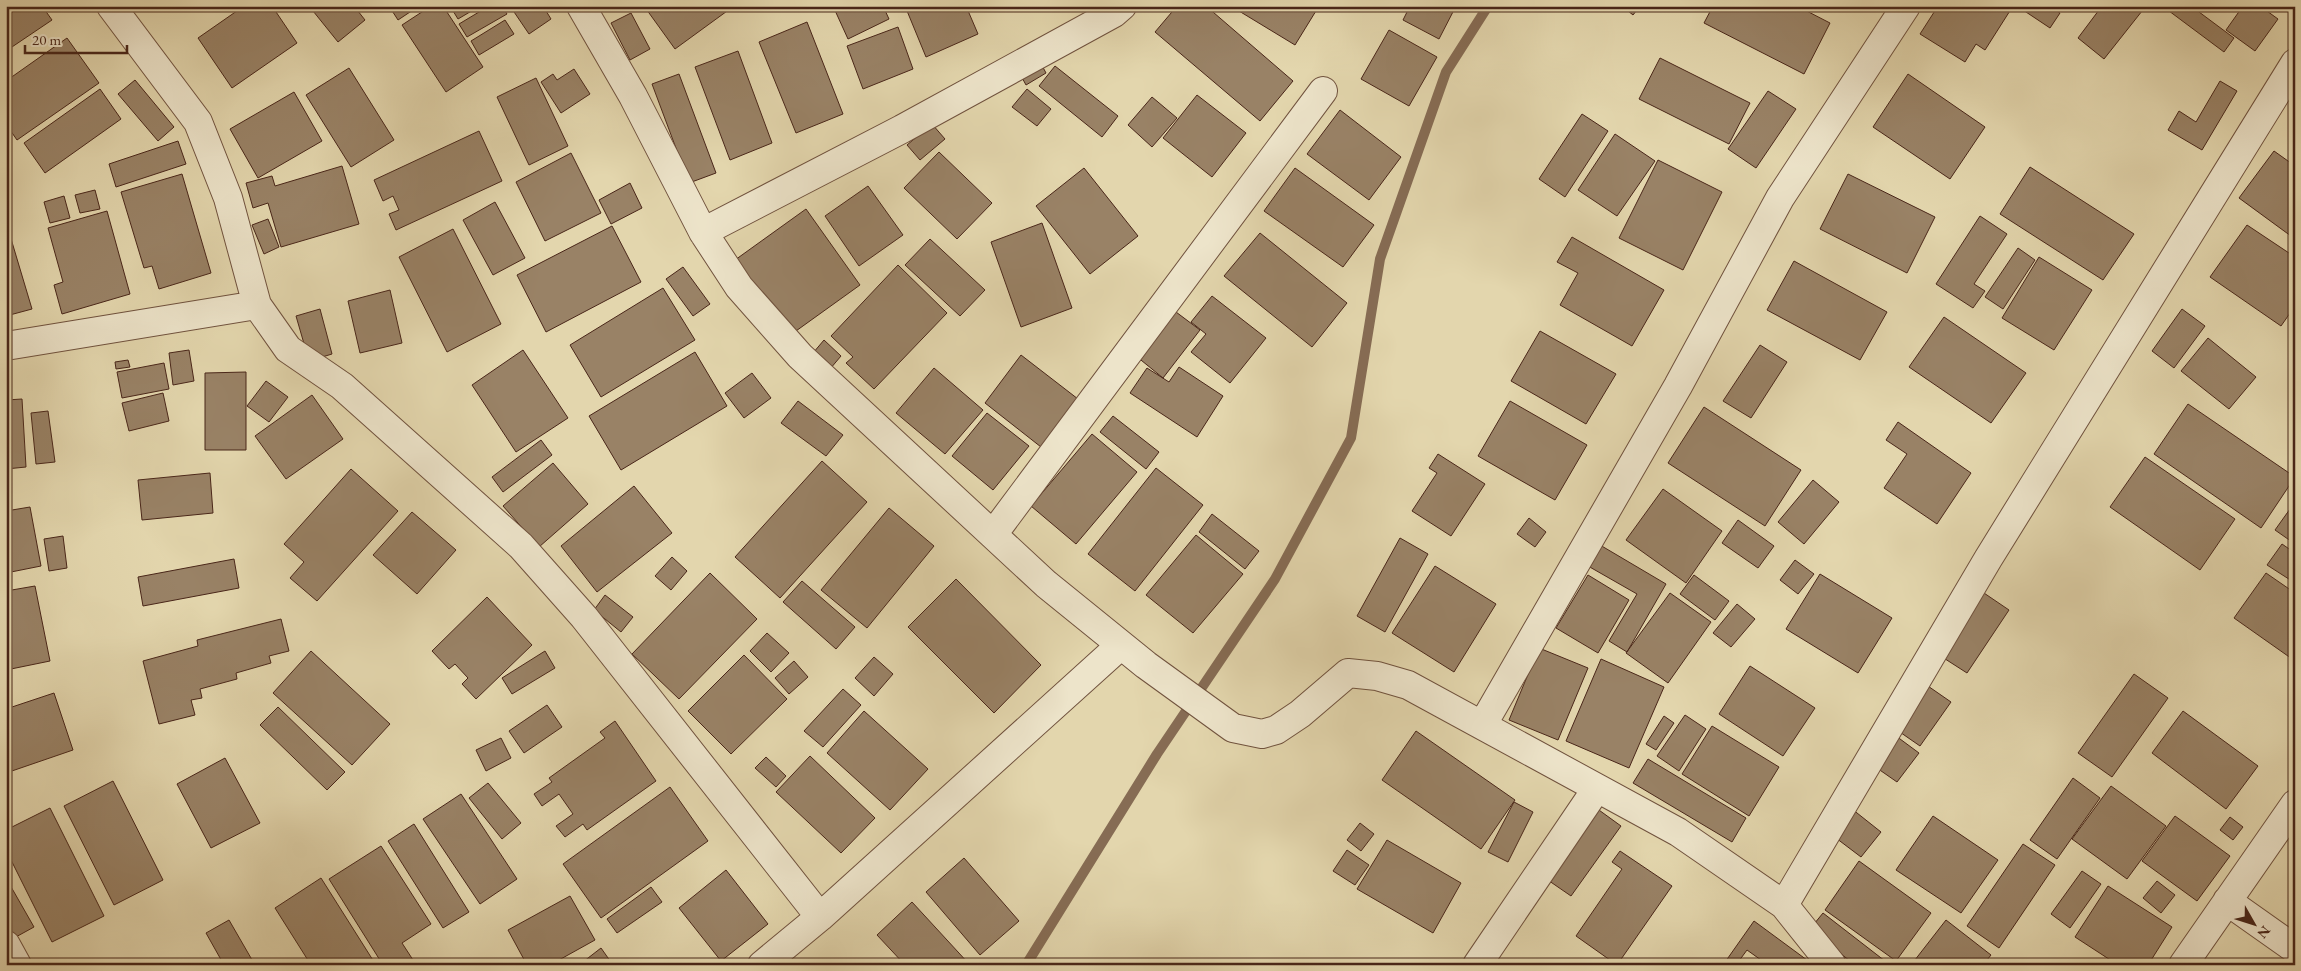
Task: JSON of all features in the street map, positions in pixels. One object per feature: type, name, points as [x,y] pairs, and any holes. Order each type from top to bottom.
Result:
[{"type":"street","points":[[111,6],[198,122],[228,198],[257,306],[288,349],[342,386],[430,463],[520,546],[584,617],[652,706],[820,917]]},
{"type":"street","points":[[581,6],[633,96],[703,232],[739,287],[800,356],[994,533],[1046,584],[1146,665],[1233,728],[1262,734],[1276,730],[1300,714],[1348,673],[1377,676],[1408,685],[1678,832],[1784,905],[1832,965]]},
{"type":"street","points":[[703,232],[902,129],[1114,13],[1122,6]]},
{"type":"street","points":[[1482,724],[1678,386],[1780,198],[1906,6]]},
{"type":"street","points":[[1784,905],[1988,559],[2295,63]]},
{"type":"street","points":[[994,533],[1323,91]]},
{"type":"street","points":[[6,346],[257,306]]},
{"type":"street","points":[[762,965],[820,917],[1121,645]]},
{"type":"street","points":[[1477,965],[1597,788]]},
{"type":"street","points":[[2183,965],[2295,804]]},
{"type":"street","points":[[2226,901],[2295,949]]},
{"type":"street","points":[[6,945],[17,965]]},
{"type":"building","points":[[6,6],[42,6],[52,20],[6,51]]},
{"type":"building","points":[[244,6],[272,6],[297,43],[232,88],[198,38]]},
{"type":"building","points":[[309,6],[354,6],[365,20],[338,42]]},
{"type":"building","points":[[389,6],[419,6],[398,20]]},
{"type":"building","points":[[431,6],[443,6],[483,67],[446,92],[402,25]]},
{"type":"building","points":[[450,6],[480,6],[458,19]]},
{"type":"building","points":[[489,6],[502,6],[507,14],[467,37],[459,24]]},
{"type":"building","points":[[510,6],[543,6],[551,19],[529,34]]},
{"type":"building","points":[[644,6],[734,6],[675,49]]},
{"type":"building","points":[[833,6],[883,6],[889,19],[848,39]]},
{"type":"building","points":[[905,6],[966,6],[978,34],[926,57]]},
{"type":"building","points":[[1177,6],[1206,6],[1293,81],[1260,121],[1155,32]]},
{"type":"building","points":[[1241,6],[1319,6],[1295,45],[1239,11]]},
{"type":"building","points":[[1410,6],[1456,6],[1439,39],[1403,20]]},
{"type":"building","points":[[1622,6],[1640,6],[1633,15]]},
{"type":"building","points":[[1713,6],[1797,6],[1830,23],[1804,74],[1704,23]]},
{"type":"building","points":[[1938,6],[2013,6],[1985,50],[1976,44],[1965,62],[1920,34]]},
{"type":"building","points":[[2021,6],[2049,6],[2060,13],[2050,28],[2020,8]]},
{"type":"building","points":[[2102,6],[2146,6],[2104,59],[2078,38]]},
{"type":"building","points":[[2166,6],[2191,6],[2234,38],[2224,52],[2165,8]]},
{"type":"building","points":[[2243,6],[2260,6],[2278,19],[2255,51],[2226,30]]},
{"type":"building","points":[[631,13],[650,49],[630,60],[611,23]]},
{"type":"building","points":[[505,20],[514,34],[479,55],[471,41]]},
{"type":"building","points":[[807,22],[843,114],[796,133],[759,42]]},
{"type":"building","points":[[898,27],[913,69],[863,89],[847,46]]},
{"type":"building","points":[[1389,30],[1437,57],[1409,106],[1361,79]]},
{"type":"building","points":[[67,38],[99,83],[17,140],[6,124],[6,81]]},
{"type":"building","points":[[738,51],[772,143],[730,160],[695,67]]},
{"type":"building","points":[[1660,58],[1750,103],[1729,144],[1639,99]]},
{"type":"building","points":[[1039,60],[1046,73],[1026,85],[1019,72]]},
{"type":"building","points":[[1055,66],[1118,116],[1102,137],[1039,86]]},
{"type":"building","points":[[349,68],[394,140],[351,167],[306,95]]},
{"type":"building","points":[[574,69],[590,94],[561,113],[541,82],[553,74],[557,80]]},
{"type":"building","points":[[679,74],[716,173],[689,183],[652,84]]},
{"type":"building","points":[[1908,74],[1985,127],[1950,179],[1873,127]]},
{"type":"building","points":[[536,78],[568,146],[529,165],[497,97]]},
{"type":"building","points":[[135,80],[174,127],[158,141],[118,94]]},
{"type":"building","points":[[2220,81],[2237,91],[2202,150],[2168,130],[2179,111],[2196,122]]},
{"type":"building","points":[[100,89],[121,119],[45,173],[24,143]]},
{"type":"building","points":[[1027,89],[1051,109],[1037,126],[1012,107]]},
{"type":"building","points":[[1768,91],[1796,109],[1756,168],[1728,149]]},
{"type":"building","points":[[294,92],[322,141],[258,178],[230,129]]},
{"type":"building","points":[[1197,95],[1246,133],[1212,177],[1163,138]]},
{"type":"building","points":[[1152,97],[1177,118],[1152,147],[1128,125]]},
{"type":"building","points":[[1340,110],[1401,157],[1369,200],[1307,154]]},
{"type":"building","points":[[1582,114],[1608,131],[1565,197],[1539,179]]},
{"type":"building","points":[[932,124],[945,139],[920,160],[907,145]]},
{"type":"building","points":[[479,131],[502,181],[396,230],[389,214],[399,210],[393,196],[383,201],[374,180]]},
{"type":"building","points":[[1615,134],[1655,161],[1617,216],[1578,190]]},
{"type":"building","points":[[178,141],[186,164],[116,187],[109,164]]},
{"type":"building","points":[[2274,151],[2295,166],[2295,239],[2239,198]]},
{"type":"building","points":[[939,152],[992,203],[957,239],[904,188]]},
{"type":"building","points":[[571,153],[601,213],[545,241],[516,182]]},
{"type":"building","points":[[1658,160],[1722,192],[1683,270],[1619,238]]},
{"type":"building","points":[[342,166],[359,224],[281,247],[268,203],[253,208],[246,183],[272,176],[275,186]]},
{"type":"building","points":[[2030,167],[2134,234],[2103,280],[2000,214]]},
{"type":"building","points":[[1084,168],[1138,236],[1090,274],[1036,206]]},
{"type":"building","points":[[1295,168],[1374,225],[1343,267],[1264,211]]},
{"type":"building","points":[[182,174],[211,273],[159,289],[152,266],[144,268],[121,192]]},
{"type":"building","points":[[1848,174],[1935,217],[1907,273],[1820,229]]},
{"type":"building","points":[[630,183],[642,208],[611,224],[599,200]]},
{"type":"building","points":[[868,186],[903,235],[859,266],[825,216]]},
{"type":"building","points":[[95,190],[100,209],[80,213],[75,195]]},
{"type":"building","points":[[64,196],[70,218],[50,223],[44,202]]},
{"type":"building","points":[[495,202],[525,258],[493,275],[463,220]]},
{"type":"building","points":[[806,209],[860,285],[789,336],[735,260]]},
{"type":"building","points":[[107,211],[130,294],[62,314],[54,285],[63,282],[48,228]]},
{"type":"building","points":[[1980,216],[2007,234],[1974,284],[1985,291],[1973,308],[1936,284]]},
{"type":"building","points":[[268,219],[279,247],[264,254],[252,225]]},
{"type":"building","points":[[6,222],[32,309],[6,316]]},
{"type":"building","points":[[1042,223],[1072,308],[1021,327],[991,242]]},
{"type":"building","points":[[2247,225],[2295,257],[2295,306],[2281,326],[2210,277]]},
{"type":"building","points":[[612,226],[641,282],[546,332],[517,275]]},
{"type":"building","points":[[453,229],[501,324],[447,352],[399,257]]},
{"type":"building","points":[[1260,233],[1347,303],[1312,347],[1224,276]]},
{"type":"building","points":[[1572,237],[1664,290],[1632,346],[1560,305],[1578,273],[1557,262]]},
{"type":"building","points":[[930,239],[985,290],[960,316],[905,265]]},
{"type":"building","points":[[2018,248],[2035,260],[2003,309],[1985,297]]},
{"type":"building","points":[[2039,257],[2092,290],[2054,350],[2002,318]]},
{"type":"building","points":[[1794,261],[1887,312],[1860,360],[1767,310]]},
{"type":"building","points":[[898,265],[947,313],[874,389],[846,363],[853,357],[831,336]]},
{"type":"building","points":[[683,267],[710,304],[693,316],[666,279]]},
{"type":"building","points":[[663,288],[695,340],[601,397],[570,345]]},
{"type":"building","points":[[390,290],[402,343],[360,353],[348,301]]},
{"type":"building","points":[[1212,296],[1266,338],[1230,383],[1191,352],[1206,334],[1191,322]]},
{"type":"building","points":[[320,309],[332,354],[309,361],[296,316]]},
{"type":"building","points":[[1172,309],[1200,330],[1163,378],[1136,356]]},
{"type":"building","points":[[2182,309],[2205,326],[2174,368],[2152,351]]},
{"type":"building","points":[[1944,317],[2026,373],[1991,423],[1909,367]]},
{"type":"building","points":[[1540,331],[1616,374],[1586,424],[1511,381]]},
{"type":"building","points":[[2208,338],[2256,377],[2229,409],[2181,371]]},
{"type":"building","points":[[824,340],[841,356],[830,369],[813,353]]},
{"type":"building","points":[[1760,345],[1787,362],[1751,418],[1723,401]]},
{"type":"building","points":[[189,350],[194,381],[173,385],[169,353]]},
{"type":"building","points":[[523,350],[568,418],[516,452],[472,385]]},
{"type":"building","points":[[695,352],[727,406],[621,470],[589,416]]},
{"type":"building","points":[[1021,355],[1078,399],[1041,447],[985,403]]},
{"type":"building","points":[[128,360],[130,367],[116,369],[115,362]]},
{"type":"building","points":[[164,363],[169,389],[122,398],[117,372]]},
{"type":"building","points":[[1179,367],[1223,396],[1197,437],[1130,393],[1147,368],[1169,382]]},
{"type":"building","points":[[934,368],[983,410],[945,454],[896,413]]},
{"type":"building","points":[[246,372],[246,450],[205,450],[205,373]]},
{"type":"building","points":[[752,373],[771,398],[744,418],[725,393]]},
{"type":"building","points":[[266,381],[288,397],[269,422],[247,406]]},
{"type":"building","points":[[163,393],[169,421],[129,431],[122,403]]},
{"type":"building","points":[[312,395],[343,439],[286,479],[255,436]]},
{"type":"building","points":[[22,399],[26,467],[6,469],[6,400]]},
{"type":"building","points":[[798,401],[843,435],[826,456],[781,423]]},
{"type":"building","points":[[1510,401],[1587,445],[1555,500],[1478,456]]},
{"type":"building","points":[[2188,404],[2295,477],[2261,528],[2154,454]]},
{"type":"building","points":[[1704,407],[1801,470],[1765,526],[1668,463]]},
{"type":"building","points":[[48,411],[55,462],[36,464],[31,413]]},
{"type":"building","points":[[987,413],[1029,446],[993,490],[952,456]]},
{"type":"building","points":[[1113,416],[1159,452],[1146,469],[1100,432]]},
{"type":"building","points":[[1898,422],[1971,473],[1937,524],[1884,488],[1907,454],[1886,440]]},
{"type":"building","points":[[1092,434],[1137,472],[1076,544],[1031,506]]},
{"type":"building","points":[[541,440],[552,455],[503,492],[492,477]]},
{"type":"building","points":[[1438,454],[1485,484],[1451,536],[1412,511],[1437,473],[1429,468]]},
{"type":"building","points":[[2145,457],[2235,519],[2200,570],[2110,507]]},
{"type":"building","points":[[822,461],[867,502],[780,598],[735,557]]},
{"type":"building","points":[[553,463],[588,504],[539,547],[503,506]]},
{"type":"building","points":[[1156,468],[1203,505],[1135,591],[1088,554]]},
{"type":"building","points":[[351,469],[398,511],[317,601],[290,578],[304,562],[284,544]]},
{"type":"building","points":[[210,473],[213,513],[142,520],[138,480]]},
{"type":"building","points":[[1813,480],[1839,502],[1804,544],[1778,522]]},
{"type":"building","points":[[634,486],[672,533],[597,592],[561,546]]},
{"type":"building","points":[[1663,489],[1722,531],[1686,583],[1626,540]]},
{"type":"building","points":[[30,507],[41,566],[6,573],[6,511]]},
{"type":"building","points":[[889,508],[934,546],[867,628],[821,590]]},
{"type":"building","points":[[2290,509],[2295,513],[2295,544],[2275,530]]},
{"type":"building","points":[[412,512],[456,550],[417,594],[373,555]]},
{"type":"building","points":[[1212,514],[1259,551],[1245,569],[1199,532]]},
{"type":"building","points":[[1529,518],[1546,532],[1535,547],[1517,534]]},
{"type":"building","points":[[1738,520],[1774,546],[1758,568],[1722,543]]},
{"type":"building","points":[[1196,535],[1243,574],[1193,633],[1146,595]]},
{"type":"building","points":[[63,536],[67,568],[49,571],[44,539]]},
{"type":"building","points":[[1400,538],[1428,554],[1385,632],[1357,616]]},
{"type":"building","points":[[2282,544],[2295,553],[2295,583],[2267,565]]},
{"type":"building","points":[[1600,545],[1666,584],[1627,652],[1609,641],[1637,594],[1588,566]]},
{"type":"building","points":[[672,557],[687,571],[671,590],[655,576]]},
{"type":"building","points":[[234,559],[239,588],[143,606],[138,577]]},
{"type":"building","points":[[1795,560],[1814,574],[1798,594],[1780,580]]},
{"type":"building","points":[[1435,566],[1496,604],[1454,672],[1392,633]]},
{"type":"building","points":[[710,573],[757,619],[679,699],[632,654]]},
{"type":"building","points":[[2266,573],[2295,593],[2295,661],[2234,618]]},
{"type":"building","points":[[1820,574],[1892,618],[1858,673],[1786,629]]},
{"type":"building","points":[[1588,575],[1629,600],[1598,653],[1556,628]]},
{"type":"building","points":[[1694,575],[1729,601],[1715,620],[1680,594]]},
{"type":"building","points":[[956,579],[1041,665],[994,713],[908,627]]},
{"type":"building","points":[[802,581],[855,627],[836,649],[783,602]]},
{"type":"building","points":[[35,586],[50,661],[6,670],[6,591]]},
{"type":"building","points":[[1981,591],[2009,610],[1967,673],[1939,655]]},
{"type":"building","points":[[1670,593],[1711,622],[1668,683],[1626,653]]},
{"type":"building","points":[[605,595],[633,617],[621,632],[594,610]]},
{"type":"building","points":[[487,597],[532,645],[476,699],[462,684],[468,678],[455,664],[449,669],[432,651]]},
{"type":"building","points":[[1737,604],[1755,619],[1731,647],[1713,633]]},
{"type":"building","points":[[281,619],[289,651],[269,656],[271,663],[236,673],[237,679],[200,689],[202,698],[191,700],[195,715],[159,724],[143,661],[198,646],[197,640]]},
{"type":"building","points":[[767,633],[789,653],[771,672],[750,651]]},
{"type":"building","points":[[1539,648],[1588,668],[1558,740],[1509,720]]},
{"type":"building","points":[[311,651],[390,724],[352,765],[273,693]]},
{"type":"building","points":[[545,651],[555,668],[512,694],[502,678]]},
{"type":"building","points":[[744,655],[787,699],[731,754],[688,711]]},
{"type":"building","points":[[874,657],[893,674],[874,696],[855,678]]},
{"type":"building","points":[[1601,659],[1664,687],[1629,768],[1566,741]]},
{"type":"building","points":[[794,661],[808,677],[789,694],[775,678]]},
{"type":"building","points":[[1750,666],[1815,708],[1783,756],[1719,714]]},
{"type":"building","points":[[2134,674],[2168,698],[2112,777],[2078,753]]},
{"type":"building","points":[[1925,684],[1951,702],[1920,746],[1894,728]]},
{"type":"building","points":[[843,689],[861,705],[823,747],[804,731]]},
{"type":"building","points":[[54,693],[73,750],[6,773],[6,709]]},
{"type":"building","points":[[547,705],[562,727],[524,753],[509,731]]},
{"type":"building","points":[[278,707],[345,772],[327,790],[260,725]]},
{"type":"building","points":[[864,711],[928,769],[890,810],[827,753]]},
{"type":"building","points":[[2183,711],[2258,766],[2226,809],[2152,753]]},
{"type":"building","points":[[1685,715],[1706,729],[1679,771],[1657,756]]},
{"type":"building","points":[[1664,716],[1674,723],[1656,750],[1646,744]]},
{"type":"building","points":[[615,721],[656,781],[587,830],[583,824],[565,837],[556,826],[573,814],[559,794],[542,806],[534,794],[552,782],[549,778],[605,738],[600,732]]},
{"type":"building","points":[[1712,726],[1779,767],[1749,816],[1682,774]]},
{"type":"building","points":[[1416,731],[1515,800],[1481,849],[1382,780]]},
{"type":"building","points":[[1896,736],[1919,753],[1897,782],[1874,766]]},
{"type":"building","points":[[501,738],[511,758],[486,771],[476,750]]},
{"type":"building","points":[[810,756],[875,818],[841,853],[776,792]]},
{"type":"building","points":[[766,757],[786,776],[776,787],[755,768]]},
{"type":"building","points":[[225,758],[260,823],[211,848],[177,784]]},
{"type":"building","points":[[1648,759],[1746,818],[1732,842],[1633,783]]},
{"type":"building","points":[[2073,778],[2100,798],[2057,859],[2030,840]]},
{"type":"building","points":[[113,781],[163,880],[114,905],[64,806]]},
{"type":"building","points":[[488,783],[521,823],[502,839],[469,798]]},
{"type":"building","points":[[2111,786],[2166,826],[2127,879],[2072,839]]},
{"type":"building","points":[[670,787],[708,841],[601,918],[563,864]]},
{"type":"building","points":[[461,794],[517,879],[480,904],[423,819]]},
{"type":"building","points":[[1514,802],[1533,812],[1508,862],[1488,852]]},
{"type":"building","points":[[1592,805],[1621,826],[1571,896],[1542,876]]},
{"type":"building","points":[[50,808],[104,916],[52,942],[6,850],[6,830]]},
{"type":"building","points":[[1852,809],[1881,832],[1861,857],[1832,835]]},
{"type":"building","points":[[1933,816],[1998,860],[1961,913],[1896,870]]},
{"type":"building","points":[[2175,816],[2230,856],[2197,901],[2142,861]]},
{"type":"building","points":[[2230,817],[2243,827],[2233,840],[2220,830]]},
{"type":"building","points":[[1360,823],[1374,834],[1361,851],[1347,840]]},
{"type":"building","points":[[414,824],[469,912],[443,928],[388,841]]},
{"type":"building","points":[[1387,840],[1461,883],[1433,933],[1357,889]]},
{"type":"building","points":[[2023,844],[2055,865],[1999,948],[1967,926]]},
{"type":"building","points":[[381,846],[431,924],[402,943],[415,963],[413,965],[383,965],[329,879]]},
{"type":"building","points":[[1347,850],[1369,865],[1355,885],[1333,871]]},
{"type":"building","points":[[1620,851],[1672,886],[1617,965],[1576,936],[1622,869],[1612,862]]},
{"type":"building","points":[[964,858],[1019,921],[980,955],[926,892]]},
{"type":"building","points":[[1859,861],[1931,913],[1896,961],[1825,910]]},
{"type":"building","points":[[726,870],[768,924],[721,961],[679,908]]},
{"type":"building","points":[[2082,871],[2101,884],[2070,928],[2051,914]]},
{"type":"building","points":[[6,878],[34,927],[14,938],[6,925]]},
{"type":"building","points":[[321,878],[376,965],[311,965],[275,908]]},
{"type":"building","points":[[2157,881],[2175,895],[2161,913],[2143,898]]},
{"type":"building","points":[[2108,886],[2172,927],[2148,965],[2118,965],[2075,937]]},
{"type":"building","points":[[651,887],[662,902],[617,933],[607,919]]},
{"type":"building","points":[[570,896],[595,940],[550,965],[527,965],[508,930]]},
{"type":"building","points":[[912,902],[970,965],[905,965],[877,935]]},
{"type":"building","points":[[1823,913],[1885,961],[1883,965],[1855,965],[1810,929]]},
{"type":"building","points":[[229,920],[255,965],[224,965],[206,933]]},
{"type":"building","points":[[1946,920],[1991,955],[1983,965],[1911,965]]},
{"type":"building","points":[[1754,921],[1811,963],[1810,965],[1768,965],[1747,950],[1736,965],[1723,965]]},
{"type":"building","points":[[601,948],[613,965],[579,965]]},
{"type":"waterway","points":[[1026,965],[1157,754],[1275,579],[1351,438],[1380,259],[1446,72],[1488,6]]}]
